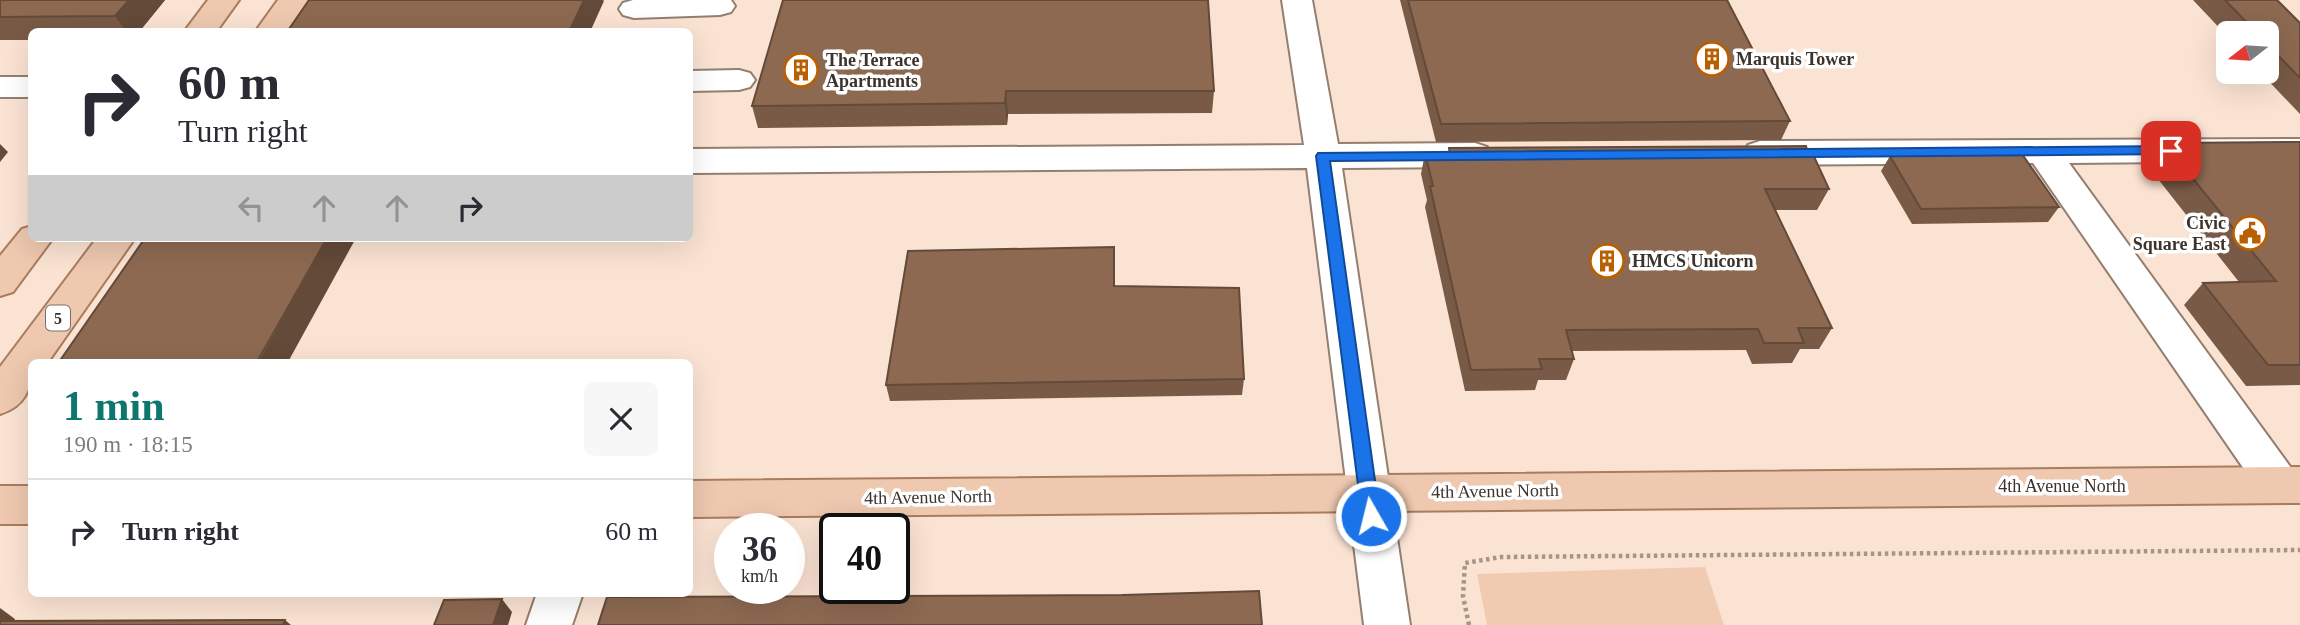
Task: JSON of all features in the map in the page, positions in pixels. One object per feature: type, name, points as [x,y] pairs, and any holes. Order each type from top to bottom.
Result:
[{"type":"main road","points":[[202,28],[223,0]]},
{"type":"main road","points":[[274,28],[294,0]]},
{"type":"main road","points":[[0,282],[32,242]]},
{"type":"main road","name":"5","points":[[29,359],[114,242]]},
{"type":"main road","name":"5","points":[[0,398],[28,360]]},
{"type":"main road","name":"4th Avenue North","points":[[693,499],[2290,485]]},
{"type":"main road","points":[[0,505],[28,505]]},
{"type":"street","points":[[1297,0],[1323,156],[1387,625]]},
{"type":"street","points":[[633,13],[720,6]]},
{"type":"street","points":[[693,81],[739,80]]},
{"type":"street","points":[[0,87],[28,87]]},
{"type":"street","points":[[1735,153],[2300,150]]},
{"type":"street","points":[[2042,151],[2290,485]]},
{"type":"street","points":[[693,161],[1503,155]]},
{"type":"street","points":[[549,625],[559,597]]},
{"type":"path","points":[[1469,625],[1463,596],[1465,563],[1501,557],[2300,550]]},
{"type":"shaded area","points":[[1705,567],[1724,625],[1487,625],[1477,574]]},
{"type":"building","points":[[0,0],[129,0],[115,16],[0,17]]},
{"type":"building","points":[[309,0],[584,0],[571,28],[290,28]]},
{"type":"building","points":[[783,0],[1208,0],[1214,91],[1006,91],[1005,103],[752,106]]},
{"type":"building","points":[[1408,0],[1727,0],[1790,121],[1441,124]]},
{"type":"building","points":[[2225,0],[2277,0],[2300,23],[2300,78],[2279,56],[2279,21],[2245,21]]},
{"type":"building","name":"Civic Square East","points":[[2300,142],[2300,365],[2268,365],[2203,283],[2276,281],[2164,143]]},
{"type":"building","name":"HMCS Unicorn","points":[[1806,146],[1807,150],[1811,150],[1829,189],[1765,189],[1832,328],[1798,328],[1804,343],[1764,343],[1758,329],[1566,330],[1574,359],[1539,359],[1542,369],[1471,370],[1425,153],[1450,153],[1449,148]]},
{"type":"building","points":[[2022,154],[2059,207],[1921,209],[1890,156]]},
{"type":"building","points":[[142,242],[325,242],[259,359],[61,359]]},
{"type":"building","points":[[1114,247],[1114,286],[1239,288],[1244,379],[886,385],[908,251]]},
{"type":"building","points":[[1259,591],[1262,625],[598,625],[607,597],[714,597],[714,604],[805,604],[805,596],[819,596],[819,604],[910,604],[910,596],[1122,595]]},
{"type":"building","points":[[502,599],[493,625],[434,625],[444,600]]},
{"type":"building","points":[[285,620],[283,625],[0,625],[0,621]]},
{"type":"place","name":"Marquis Tower","points":[[1712,59]]},
{"type":"place","name":"The Terrace Apartments","points":[[801,70]]},
{"type":"place","name":"Civic Square East","points":[[2250,233]]},
{"type":"place","name":"HMCS Unicorn","points":[[1607,261]]},
{"type":"route","points":[[1371,516],[1323,156],[2171,151]]}]
